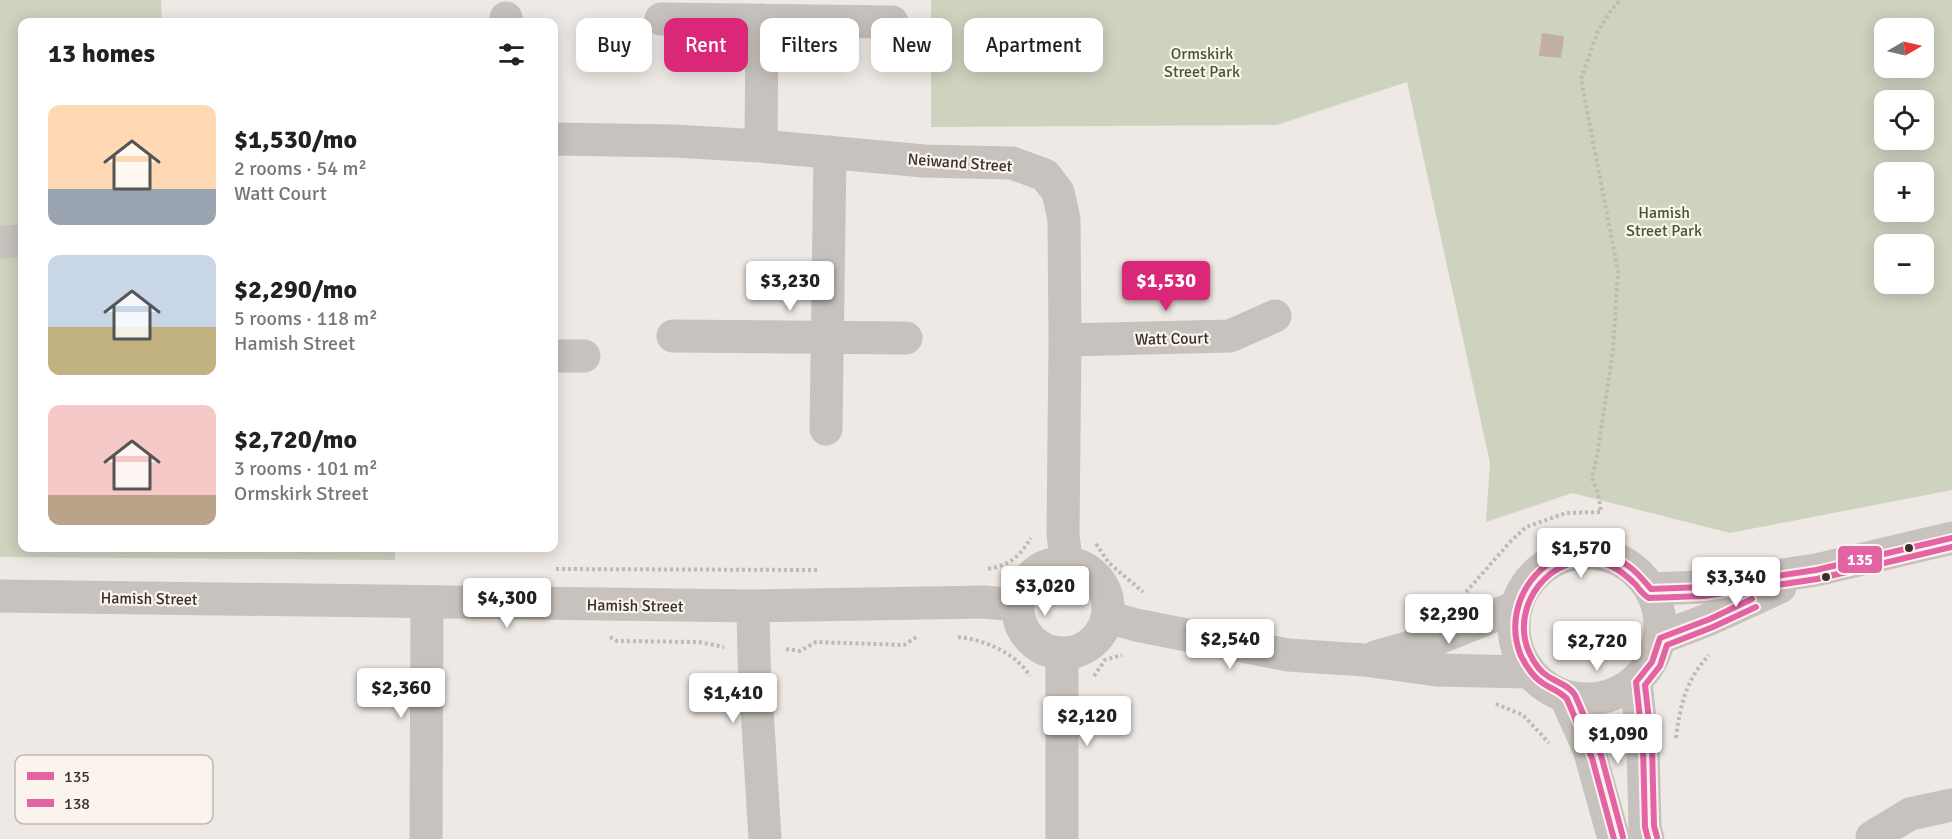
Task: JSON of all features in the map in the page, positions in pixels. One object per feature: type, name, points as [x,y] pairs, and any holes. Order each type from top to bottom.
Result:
[{"type":"street","points":[[661,19],[760,20]]},
{"type":"street","points":[[761,146],[762,72]]},
{"type":"street","name":"Neiwand Street","points":[[558,139],[673,141],[924,160],[1012,163],[1045,175],[1058,192],[1064,219],[1063,534],[1066,562]]},
{"type":"street","points":[[826,429],[830,152]]},
{"type":"street","points":[[0,242],[18,241]]},
{"type":"street","name":"Watt Court","points":[[1065,340],[1230,336],[1275,316]]},
{"type":"street","points":[[674,336],[906,338]]},
{"type":"street","points":[[1651,589],[1703,587],[1815,570],[1952,538]]},
{"type":"street","points":[[1590,552],[1614,557],[1636,570],[1651,589],[1660,613],[1660,638],[1652,662],[1636,682],[1614,695],[1590,700],[1565,696],[1546,687],[1530,672],[1519,653],[1514,630],[1516,607],[1526,584],[1543,566],[1565,555],[1590,552]]},
{"type":"street","points":[[1066,562],[1081,566],[1094,575],[1103,587],[1108,602],[1108,617],[1102,632],[1092,644],[1078,652],[1062,654],[1048,651],[1035,644],[1024,633],[1017,605],[1020,591],[1039,569],[1066,562]]},
{"type":"street","points":[[1660,638],[1710,619],[1815,570]]},
{"type":"street","name":"Hamish Street","points":[[0,596],[753,606],[984,602],[1017,605]]},
{"type":"street","points":[[426,839],[427,602]]},
{"type":"street","points":[[753,606],[765,839]]},
{"type":"street","points":[[1364,660],[1434,640],[1516,607]]},
{"type":"street","points":[[1108,617],[1136,625],[1288,655],[1364,660],[1444,671],[1530,672]]},
{"type":"street","points":[[1062,654],[1062,839]]},
{"type":"street","points":[[1636,682],[1643,746],[1645,827],[1648,839]]},
{"type":"street","points":[[1565,696],[1589,749],[1614,839]]},
{"type":"street","points":[[1872,839],[1910,814],[1952,805]]},
{"type":"path","points":[[1461,597],[1526,527],[1566,513],[1601,512],[1598,493],[1592,478],[1613,350],[1618,271],[1581,79],[1598,31],[1620,0]]},
{"type":"path","points":[[984,569],[1006,565],[1022,551],[1034,533]]},
{"type":"path","points":[[1090,534],[1109,563],[1142,591],[1151,595]]},
{"type":"path","points":[[545,569],[823,571]]},
{"type":"path","points":[[779,649],[800,651],[816,642],[904,645],[923,633]]},
{"type":"path","points":[[953,636],[974,638],[988,643],[1024,666],[1033,682]]},
{"type":"path","points":[[1091,680],[1105,660],[1131,652]]},
{"type":"path","points":[[1676,746],[1679,709],[1696,669],[1711,652]]},
{"type":"path","points":[[1491,702],[1523,715],[1551,744]]},
{"type":"green space","points":[[0,0],[161,0],[162,18],[18,18],[18,552],[395,552],[395,560],[0,557]]},
{"type":"green space","name":"Hamish Street Park","points":[[931,0],[1952,0],[1952,490],[1730,533],[1572,493],[1486,522],[1490,463],[1407,82],[1277,125],[931,127],[931,72],[952,72],[952,18],[931,18]]},
{"type":"building","points":[[1542,33],[1564,36],[1561,58],[1539,56]]},
{"type":"transit line","name":"135","points":[[1614,839],[1592,758],[1567,699],[1537,678],[1521,656],[1516,634],[1517,613],[1523,593],[1535,576],[1551,562],[1569,554],[1590,552],[1612,557],[1629,566],[1651,589],[1703,587],[1816,570],[1952,538]]},
{"type":"transit line","name":"138","points":[[1623,837],[1601,755],[1575,695],[1567,686],[1552,679],[1535,663],[1524,634],[1525,617],[1530,600],[1539,585],[1551,573],[1566,565],[1583,561],[1602,563],[1624,574],[1649,598],[1704,596],[1817,579],[1952,547]]},
{"type":"transit line","name":"135","points":[[1648,839],[1645,827],[1643,746],[1636,682],[1652,662],[1660,638],[1710,619],[1752,599]]},
{"type":"transit line","name":"138","points":[[1657,837],[1654,826],[1652,746],[1645,685],[1660,666],[1667,645],[1756,607]]},
{"type":"park label","name":"Ormskirk Street Park","points":[[1202,62]]}]
